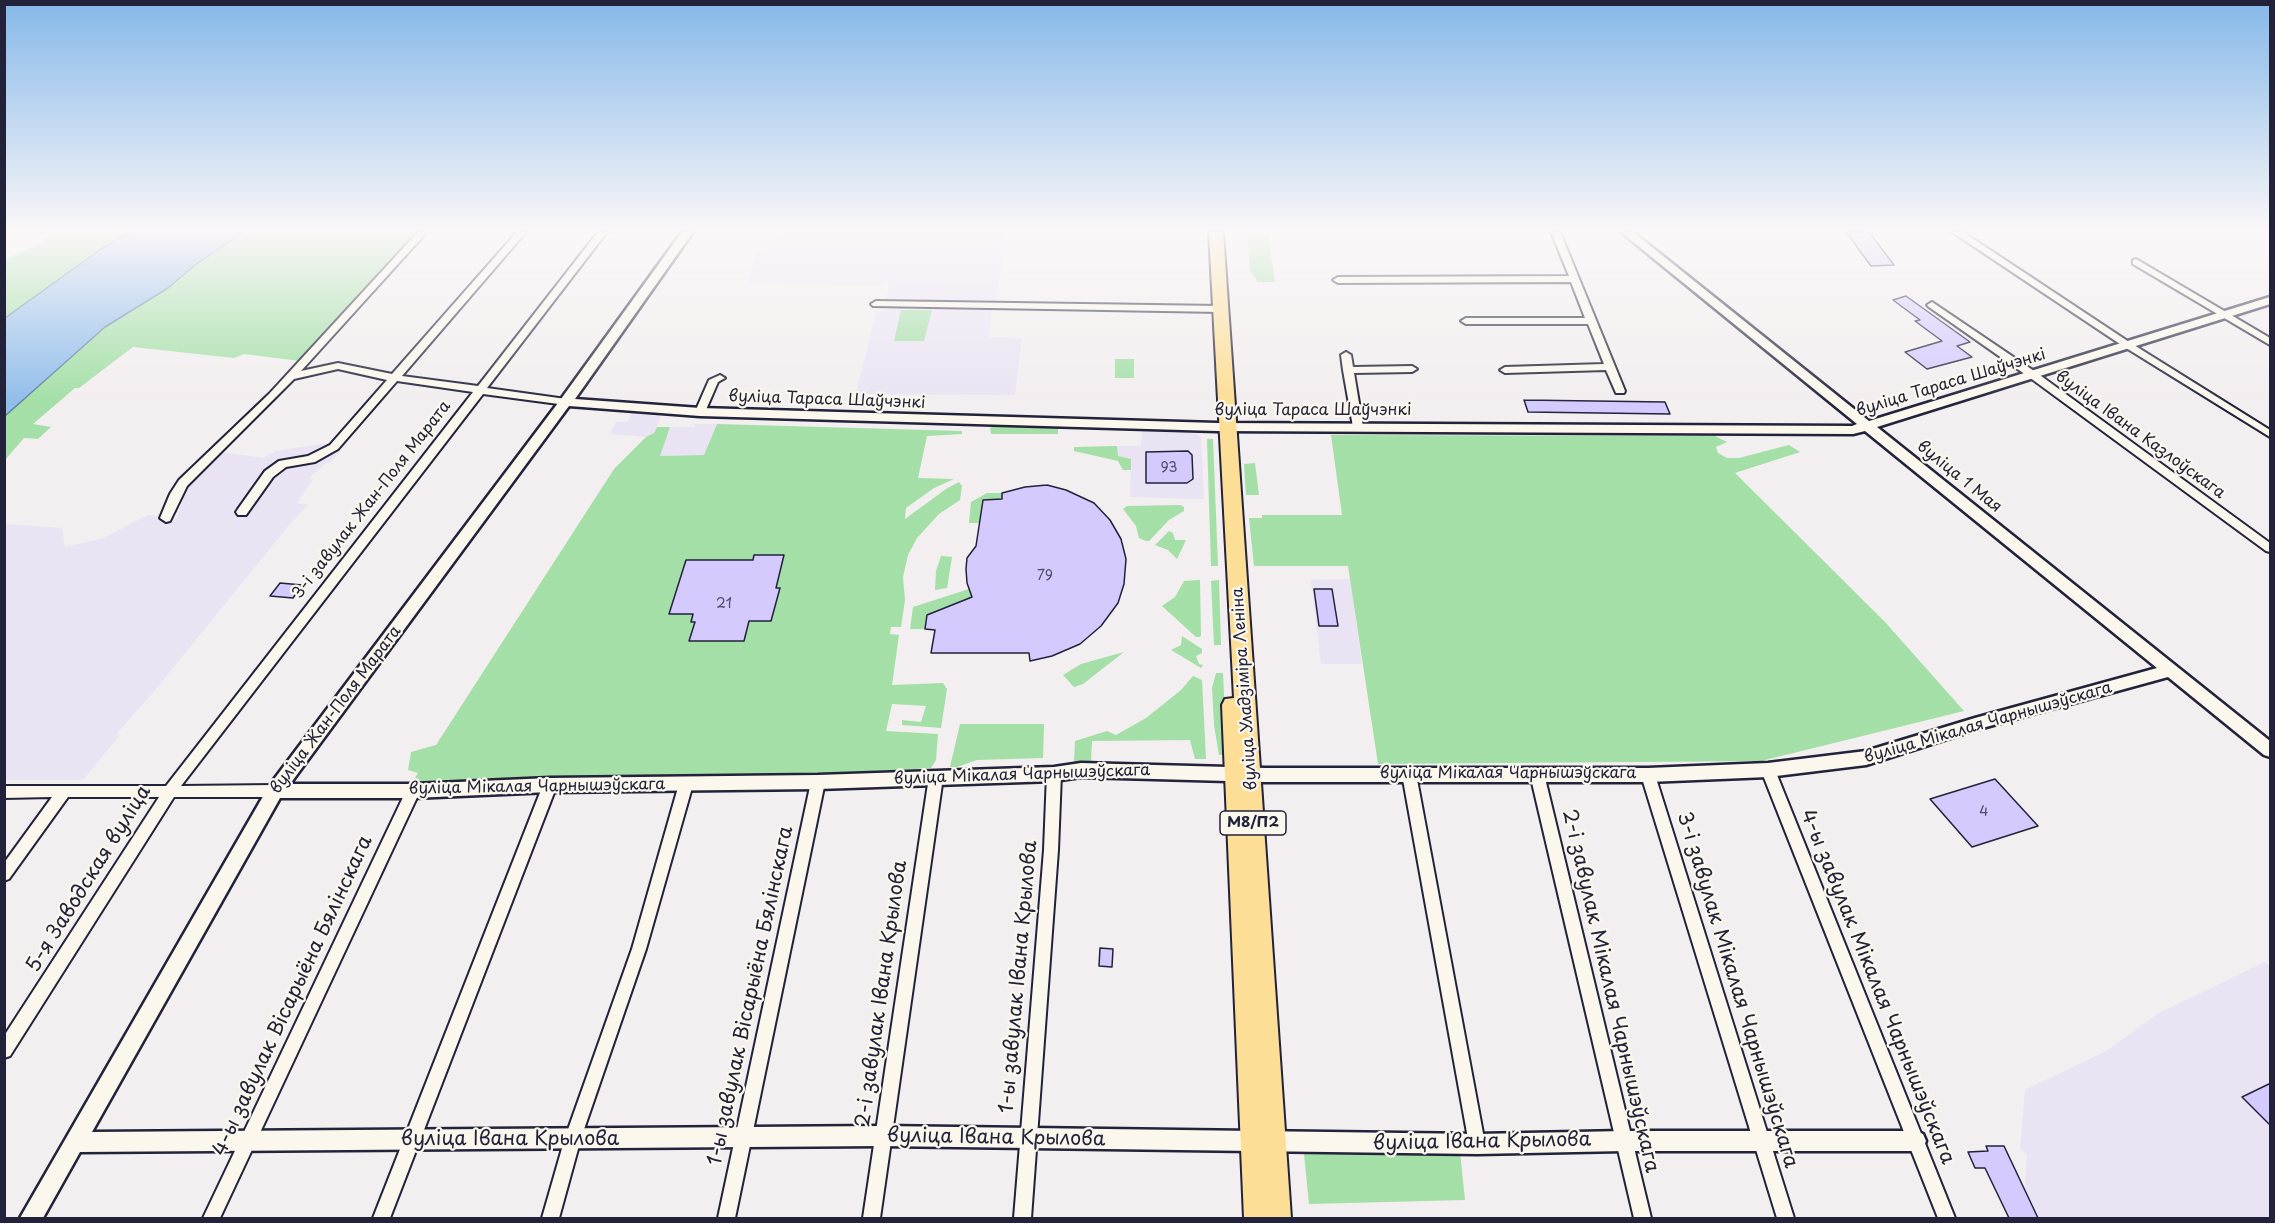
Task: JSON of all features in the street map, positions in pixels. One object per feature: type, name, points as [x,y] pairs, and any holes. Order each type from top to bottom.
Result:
[{"type":"main road","name":"вуліца Уладзіміра Леніна","points":[[1212,289],[1223,427],[1263,1143],[1258,1218]]},
{"type":"main road","name":"вуліца Уладзіміра Леніна","points":[[1215,289],[1215,310]]},
{"type":"main road","name":"вуліца Уладзіміра Леніна","points":[[1263,1143],[1277,1218]]},
{"type":"street","points":[[166,518],[183,483],[273,396],[370,289]]},
{"type":"street","points":[[242,512],[269,474],[284,464],[312,459],[334,447],[472,289]]},
{"type":"street","name":"3-і завулак Жан-Поля Марата","points":[[170,790],[558,289]]},
{"type":"street","name":"вуліца Жан-Поля Марата","points":[[31,1218],[275,791],[566,402],[647,289]]},
{"type":"street","points":[[1579,289],[1620,391]]},
{"type":"street","name":"вуліца 1 Мая","points":[[1696,289],[2271,750]]},
{"type":"street","points":[[2043,289],[2271,434]]},
{"type":"street","points":[[2181,289],[2271,342]]},
{"type":"street","name":"вуліца Тараса Шаўчэнкі","points":[[314,350],[325,360],[338,366],[395,378],[566,402],[700,412],[1223,427],[1853,430],[1868,428],[2126,344],[2271,300]]},
{"type":"street","points":[[876,304],[1215,310]]},
{"type":"street","name":"вуліца Івана Казлоўскага","points":[[1932,305],[2033,375],[2271,548]]},
{"type":"street","points":[[1466,321],[1592,321]]},
{"type":"street","points":[[1346,355],[1358,427]]},
{"type":"street","name":"вуліца Тараса Шаўчэнкі","points":[[289,377],[338,366]]},
{"type":"street","points":[[1505,370],[1609,368]]},
{"type":"street","points":[[1348,370],[1412,369]]},
{"type":"street","points":[[700,412],[714,380],[720,378]]},
{"type":"street","name":"вуліца Мікалая Чарнышэўскага","points":[[4,792],[413,791],[550,785],[818,782],[1054,774],[1081,770],[1243,774],[1648,775],[1768,770],[1866,758],[1975,724],[2126,684],[2171,669]]},
{"type":"street","name":"4-ы завулак Мікалая Чарнышэўскага","points":[[1768,770],[1947,1218]]},
{"type":"street","name":"1-ы завулак Івана Крылова","points":[[1022,1218],[1051,850],[1054,774]]},
{"type":"street","points":[[1409,774],[1477,1144]]},
{"type":"street","name":"2-і завулак Мікалая Чарнышэўскага","points":[[1537,774],[1643,1218]]},
{"type":"street","name":"3-і завулак Мікалая Чарнышэўскага","points":[[1648,775],[1786,1218]]},
{"type":"street","name":"2-і завулак Івана Крылова","points":[[871,1218],[936,777]]},
{"type":"street","name":"1-ы завулак Вісарыёна Бялінскага","points":[[726,1218],[818,782]]},
{"type":"street","points":[[550,1218],[573,1138],[639,950],[686,784]]},
{"type":"street","points":[[381,1218],[550,785]]},
{"type":"street","name":"5-я Заводская вуліца","points":[[4,1051],[170,790]]},
{"type":"street","name":"4-ы завулак Вісарыёна Бялінскага","points":[[211,1218],[413,791]]},
{"type":"street","points":[[4,874],[64,792]]},
{"type":"street","name":"вуліца Івана Крылова","points":[[75,1142],[882,1136],[1263,1143],[1916,1141]]},
{"type":"shaded area","points":[[888,289],[998,289],[996,300],[886,300]]},
{"type":"shaded area","points":[[894,308],[992,309],[989,337],[1022,338],[1015,395],[856,394],[876,312]]},
{"type":"shaded area","points":[[632,413],[662,414],[654,433],[646,437],[610,434],[616,422],[628,422]]},
{"type":"shaded area","points":[[695,424],[717,424],[704,455],[659,456],[670,427],[694,427]]},
{"type":"shaded area","points":[[1142,431],[1193,432],[1201,437],[1204,499],[1130,497],[1131,460],[1117,456],[1117,446],[1141,446]]},
{"type":"shaded area","points":[[328,443],[346,444],[330,463],[326,463],[309,478],[313,479],[297,503],[308,505],[116,734],[119,736],[83,780],[5,780],[4,524],[62,528],[65,547],[103,538],[148,515],[177,519],[187,483],[220,452],[263,458],[276,451]]},
{"type":"shaded area","points":[[1350,579],[1362,664],[1321,664],[1311,580]]},
{"type":"shaded area","points":[[2265,962],[2270,966],[2270,1218],[2039,1218],[2025,1188],[2027,1154],[2020,1150],[2025,1090],[2108,1050],[2157,1014]]},
{"type":"green space","points":[[5,289],[45,289],[5,318]]},
{"type":"green space","points":[[166,289],[366,289],[300,361],[244,354],[234,358],[133,347],[79,388],[75,388],[33,424],[51,427],[38,439],[24,438],[5,460],[5,416],[105,327]]},
{"type":"green space","points":[[901,310],[932,310],[924,341],[894,341]]},
{"type":"green space","points":[[1115,359],[1134,359],[1134,378],[1115,378]]},
{"type":"green space","points":[[717,424],[962,431],[962,434],[927,436],[918,478],[954,479],[934,488],[906,508],[905,519],[959,482],[962,486],[960,500],[939,514],[917,538],[908,555],[903,577],[905,600],[901,627],[891,627],[890,634],[899,635],[892,685],[943,683],[947,689],[941,728],[902,725],[902,720],[921,722],[926,706],[892,704],[886,731],[938,734],[936,760],[931,768],[867,772],[865,775],[412,783],[418,773],[408,770],[411,752],[436,745],[614,469],[646,437],[654,433],[657,427],[670,427],[660,456],[704,455]]},
{"type":"green space","points":[[994,425],[1058,426],[1058,434],[991,434],[990,428]]},
{"type":"green space","points":[[1331,435],[1715,436],[1727,442],[1716,447],[1718,453],[1727,458],[1739,458],[1789,445],[1800,452],[1735,473],[1885,622],[1964,711],[1761,761],[1378,764],[1348,566],[1254,566],[1249,518],[1262,518],[1262,515],[1342,515]]},
{"type":"green space","points":[[1207,439],[1213,439],[1218,566],[1211,566]]},
{"type":"green space","points":[[1117,446],[1118,456],[1131,459],[1131,470],[1123,470],[1118,461],[1074,451],[1074,447]]},
{"type":"green space","points":[[1255,463],[1259,495],[1246,495],[1244,464]]},
{"type":"green space","points":[[987,493],[1002,493],[1002,499],[983,500],[980,523],[969,523],[971,502]]},
{"type":"green space","points":[[1180,505],[1184,507],[1184,511],[1169,520],[1149,541],[1139,538],[1136,526],[1123,509],[1127,506]]},
{"type":"green space","points":[[1169,531],[1173,533],[1175,540],[1186,540],[1177,559],[1168,550],[1155,545]]},
{"type":"green space","points":[[941,556],[952,557],[947,588],[935,590],[936,571]]},
{"type":"green space","points":[[1200,580],[1201,636],[1196,637],[1162,606],[1175,597],[1184,581]]},
{"type":"green space","points":[[1219,580],[1221,645],[1214,645],[1211,581]]},
{"type":"green space","points":[[969,589],[972,597],[927,615],[925,629],[910,629],[913,607]]},
{"type":"green space","points":[[1182,636],[1202,649],[1202,653],[1196,656],[1199,664],[1203,665],[1201,668],[1171,650],[1181,645]]},
{"type":"green space","points":[[1124,652],[1083,684],[1074,687],[1063,675],[1081,664]]},
{"type":"green space","points":[[1216,673],[1223,673],[1227,755],[1219,755],[1214,725],[1212,688]]},
{"type":"green space","points":[[1193,676],[1202,680],[1206,759],[1195,759],[1190,740],[1092,741],[1091,762],[1074,762],[1075,741],[1107,731],[1116,735],[1146,718],[1181,690]]},
{"type":"green space","points":[[960,724],[1044,724],[1043,758],[977,760],[950,767]]},
{"type":"green space","points":[[1460,1152],[1465,1200],[1309,1204],[1304,1154]]},
{"type":"water","points":[[45,289],[166,289],[105,327],[5,416],[5,318]]},
{"type":"building","points":[[1906,296],[1970,342],[1957,346],[1972,357],[1927,369],[1905,352],[1942,341],[1915,321],[1920,320],[1893,300]]},
{"type":"building","points":[[1524,400],[1665,402],[1670,414],[1528,412]]},
{"type":"building","points":[[1188,451],[1192,455],[1193,479],[1187,483],[1146,483],[1146,452]]},
{"type":"building","points":[[1047,485],[1066,490],[1094,503],[1110,520],[1121,539],[1126,559],[1124,584],[1118,603],[1101,626],[1080,644],[1052,656],[1030,661],[1029,653],[931,653],[935,630],[925,629],[927,615],[972,597],[967,583],[967,558],[976,546],[983,500],[1002,499],[1002,493],[1025,487]]},
{"type":"building","points":[[754,555],[784,555],[776,588],[780,588],[771,621],[749,621],[744,641],[689,641],[695,622],[691,622],[693,614],[669,614],[686,560],[753,560]]},
{"type":"building","points":[[280,583],[302,585],[293,598],[270,596]]},
{"type":"building","points":[[1314,589],[1332,589],[1338,626],[1319,626]]},
{"type":"building","points":[[1995,779],[2038,826],[1972,847],[1930,799]]},
{"type":"building","points":[[1100,948],[1113,949],[1112,967],[1099,966]]},
{"type":"building","points":[[2271,1083],[2271,1126],[2242,1097]]},
{"type":"building","points":[[1986,1146],[2004,1146],[2038,1218],[2009,1218],[1985,1168],[1975,1168],[1968,1152],[1988,1151]]}]
